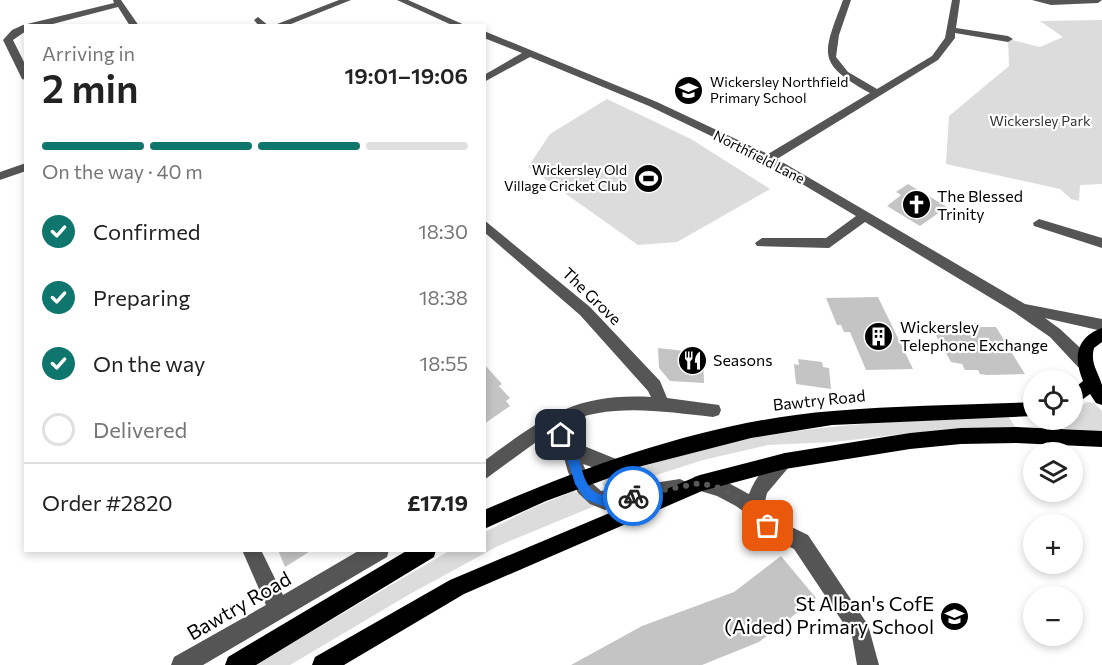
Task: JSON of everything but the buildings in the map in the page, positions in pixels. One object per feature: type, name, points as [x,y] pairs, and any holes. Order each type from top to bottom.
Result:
[{"type":"main road","points":[[1102,334],[1087,345],[1084,362],[1092,383],[1102,398]]},
{"type":"main road","points":[[1083,391],[1092,383]]},
{"type":"main road","name":"Bawtry Road","points":[[486,518],[615,467],[727,435],[799,422],[895,414],[1023,409]]},
{"type":"main road","points":[[323,665],[457,587],[694,485],[785,461],[840,451],[961,436],[1049,435],[1102,439]]},
{"type":"main road","points":[[236,665],[425,552]]},
{"type":"street","points":[[281,24],[347,0]]},
{"type":"street","points":[[401,0],[458,24]]},
{"type":"street","points":[[416,6],[428,0]]},
{"type":"street","points":[[847,0],[831,44],[830,57],[834,65],[846,76],[877,93]]},
{"type":"street","points":[[769,159],[935,58],[948,44],[956,0]]},
{"type":"street","points":[[1036,0],[1052,2],[1098,0]]},
{"type":"street","points":[[39,24],[118,2],[134,24]]},
{"type":"street","points":[[24,28],[15,32],[8,40],[24,73]]},
{"type":"street","points":[[951,30],[1008,39]]},
{"type":"street","name":"Northfield Lane","points":[[486,35],[653,104],[769,159],[1019,308],[1056,333],[1084,362]]},
{"type":"street","points":[[486,78],[530,53]]},
{"type":"street","points":[[0,176],[24,168]]},
{"type":"street","points":[[762,243],[829,243],[865,216]]},
{"type":"street","points":[[1039,223],[1102,243]]},
{"type":"street","name":"The Grove","points":[[486,226],[585,311],[654,386],[658,392],[660,405]]},
{"type":"street","name":"Northfield Lane","points":[[1019,308],[1102,325]]},
{"type":"street","points":[[486,471],[552,422],[566,415],[607,405],[633,403],[713,410]]},
{"type":"street","points":[[552,422],[569,446],[580,480],[589,495],[605,501],[694,485],[720,488],[754,508],[768,526],[794,538],[807,549],[861,632],[868,665]]},
{"type":"street","points":[[569,446],[584,457],[615,467]]},
{"type":"street","points":[[754,508],[755,498],[761,485],[785,461]]},
{"type":"street","points":[[252,552],[279,609]]},
{"type":"street","name":"Bawtry Road","points":[[182,665],[378,552]]},
{"type":"green space","name":"Wickersley Park","points":[[1102,20],[1102,184],[1080,185],[1079,201],[1071,199],[1060,189],[946,164],[949,116],[1009,66],[1008,39],[1040,47],[1063,37],[1040,21]]},
{"type":"green space","name":"Wickersley Old Village Cricket Club","points":[[607,99],[691,139],[770,189],[677,242],[638,245],[528,167],[550,134]]},
{"type":"green space","points":[[1087,402],[1094,403],[1102,411],[1102,432],[1082,430],[1083,405]]},
{"type":"green space","points":[[1009,417],[1015,427],[929,431],[834,442],[768,445],[703,460],[619,487],[606,489],[602,483],[606,479],[684,454],[732,442],[801,430],[939,419]]},
{"type":"green space","points":[[574,491],[597,505],[498,546],[410,594],[290,665],[255,665],[447,552],[486,552],[486,531],[530,509]]},
{"type":"way so far","points":[[633,496],[700,483],[720,488],[742,500],[754,508],[768,526]]},
{"type":"place","name":"Wickersley Northfield Primary School","points":[[689,90]]},
{"type":"place","name":"Wickersley Old Village Cricket Club","points":[[648,178]]},
{"type":"place","name":"The Blessed Trinity","points":[[916,205]]},
{"type":"place","name":"Wickersley Telephone Exchange","points":[[879,336]]},
{"type":"place","name":"Seasons","points":[[692,360]]},
{"type":"place","name":"St Alban's CofE (Aided) Primary School","points":[[955,616]]},
{"type":"route","points":[[561,435],[569,446],[580,480],[589,495],[605,501],[633,496]]}]
